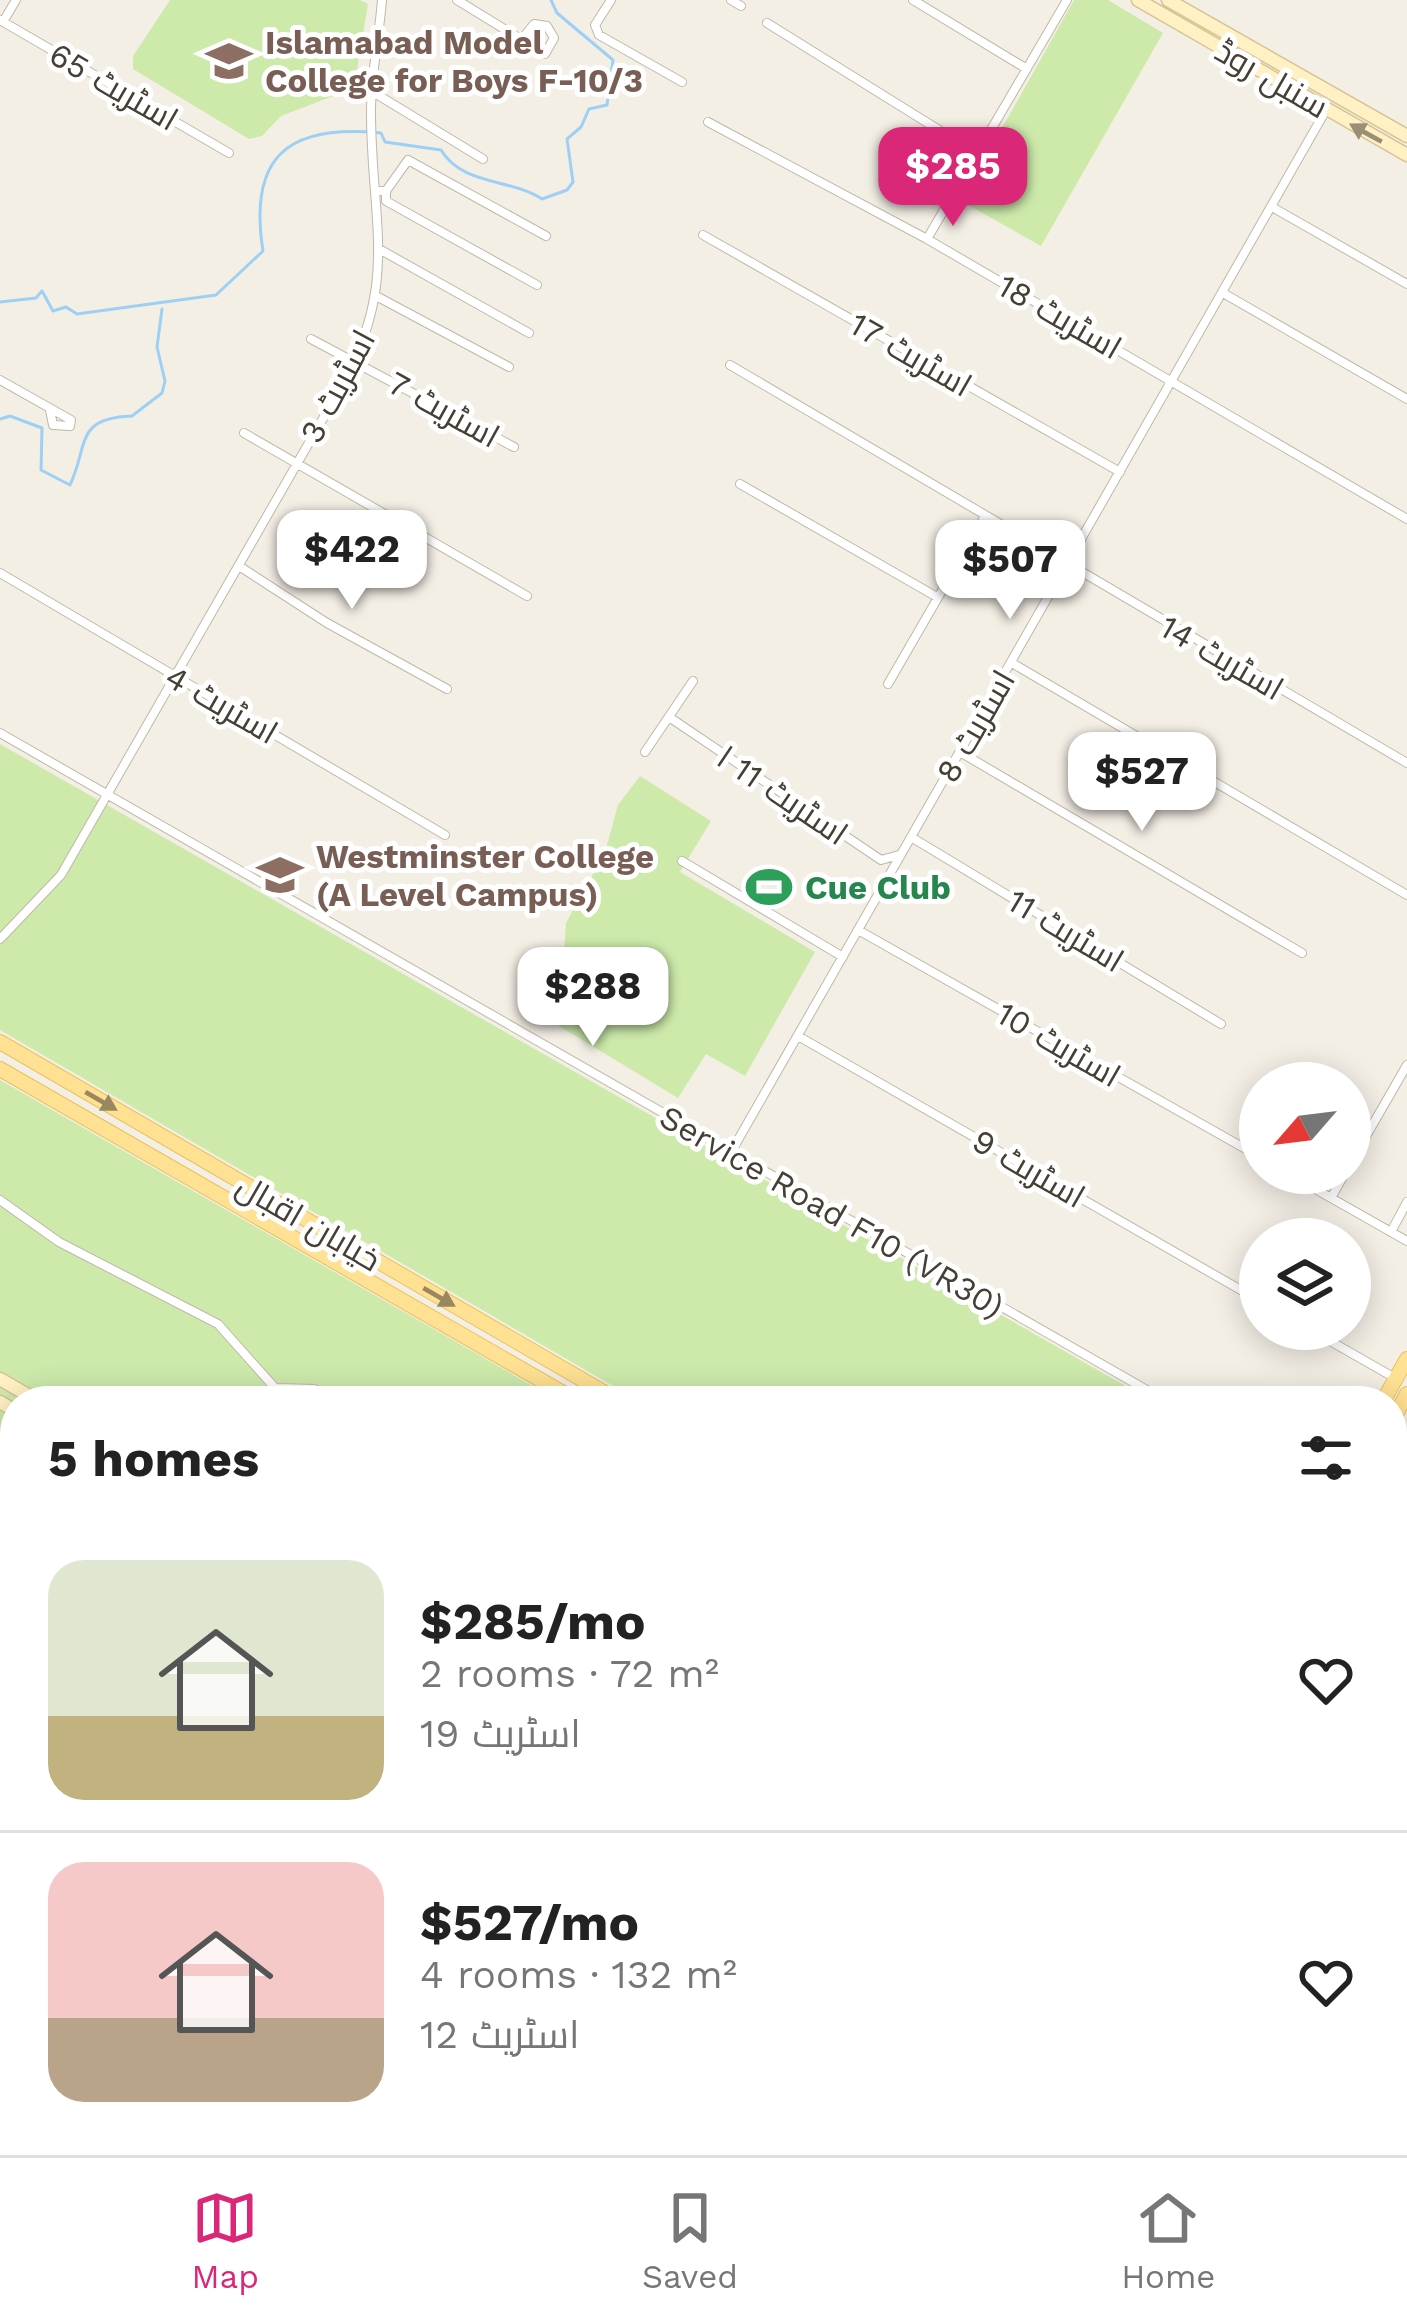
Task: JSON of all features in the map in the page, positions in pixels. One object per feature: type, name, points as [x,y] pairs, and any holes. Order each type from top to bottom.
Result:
[{"type":"main road","name":"خیابان اقبال","points":[[0,1042],[593,1386]]},
{"type":"main road","name":"خیابان اقبال","points":[[0,1069],[551,1386]]},
{"type":"main road","points":[[1392,1386],[1407,1359]]},
{"type":"street","points":[[2,21],[16,0]]},
{"type":"street","name":"اسٹریٹ 3","points":[[0,939],[61,875],[356,361],[378,297],[381,191],[372,55],[382,0]]},
{"type":"street","points":[[458,0],[522,39]]},
{"type":"street","points":[[611,0],[595,25],[599,35],[682,82]]},
{"type":"street","points":[[731,0],[741,6]]},
{"type":"street","points":[[913,0],[1027,69]]},
{"type":"street","points":[[927,239],[1067,0]]},
{"type":"street","name":"سنبل روڈ","points":[[1138,0],[1407,155]]},
{"type":"street","name":"سنبل روڈ","points":[[1168,0],[1407,136]]},
{"type":"street","name":"اسٹریٹ 65","points":[[2,21],[229,153]]},
{"type":"street","points":[[767,23],[976,153]]},
{"type":"street","points":[[373,92],[483,159]]},
{"type":"street","name":"اسٹریٹ 8","points":[[730,1154],[1326,110]]},
{"type":"street","name":"اسٹریٹ 18","points":[[708,122],[927,239],[1407,519]]},
{"type":"street","points":[[537,285],[386,201],[381,191],[408,160],[547,236]]},
{"type":"street","points":[[1272,207],[1407,284]]},
{"type":"street","name":"اسٹریٹ 17","points":[[703,235],[1120,472]]},
{"type":"street","points":[[378,249],[529,333]]},
{"type":"street","points":[[1223,293],[1407,399]]},
{"type":"street","points":[[378,297],[509,367]]},
{"type":"street","name":"اسٹریٹ 7","points":[[311,339],[514,447]]},
{"type":"street","name":"اسٹریٹ 14","points":[[730,365],[1407,763]]},
{"type":"street","points":[[0,380],[71,420],[70,426],[53,425],[50,410]]},
{"type":"street","points":[[244,433],[527,596]]},
{"type":"street","points":[[740,484],[937,597]]},
{"type":"street","points":[[888,684],[984,518]]},
{"type":"street","points":[[239,566],[327,623],[447,689]]},
{"type":"street","name":"اسٹریٹ 4","points":[[0,573],[445,835]]},
{"type":"street","points":[[1012,663],[1407,895]]},
{"type":"street","points":[[645,752],[693,681]]},
{"type":"street","name":"اسٹریٹ 11 ا","points":[[669,717],[881,860],[901,854]]},
{"type":"street","name":"Service Road F10 (VR30)","points":[[0,733],[1140,1386]]},
{"type":"street","points":[[960,752],[1302,953]]},
{"type":"street","name":"اسٹریٹ 11","points":[[911,837],[1221,1024]]},
{"type":"street","points":[[682,861],[843,957]]},
{"type":"street","name":"اسٹریٹ 10","points":[[858,930],[1239,1145]]},
{"type":"street","name":"اسٹریٹ 9","points":[[798,1036],[1239,1289]]},
{"type":"street","points":[[1371,1128],[1407,1066]]},
{"type":"street","points":[[1324,1194],[1407,1241]]},
{"type":"street","points":[[1331,1198],[1333,1194]]},
{"type":"street","points":[[0,1200],[59,1242],[218,1324],[273,1386]]},
{"type":"street","points":[[1390,1232],[1407,1202]]},
{"type":"street","points":[[1346,1350],[1396,1379]]},
{"type":"green space","name":"Islamabad Model College for Boys F-10/3","points":[[170,0],[360,0],[368,4],[354,88],[281,116],[262,136],[249,139],[133,69],[133,56]]},
{"type":"green space","points":[[1074,0],[1108,0],[1163,33],[1041,246],[961,201]]},
{"type":"green space","points":[[0,744],[1126,1386],[613,1386],[0,1030]]},
{"type":"green space","points":[[640,776],[711,821],[680,872],[815,952],[745,1076],[706,1054],[678,1098],[559,1026],[566,923],[605,852],[618,805]]},
{"type":"green space","points":[[0,1080],[533,1386],[0,1386]]},
{"type":"waterway","points":[[0,302],[36,298],[42,291],[53,311],[66,307],[77,314],[216,295],[263,251],[260,218],[269,170],[299,141],[321,134],[381,133],[385,142],[441,150],[450,162],[474,176],[542,199],[567,190],[573,182],[567,139],[581,127],[589,109],[607,105],[613,60],[557,13],[551,0]]},
{"type":"waterway","points":[[0,419],[10,416],[42,428],[41,470],[70,485],[92,428],[132,416],[162,393],[165,381],[157,347],[162,309]]},
{"type":"place","name":"Islamabad Model College for Boys F-10/3","points":[[229,61]]},
{"type":"place","name":"Westminster College (A Level Campus)","points":[[280,875]]},
{"type":"place","name":"Cue Club","points":[[769,887]]}]
